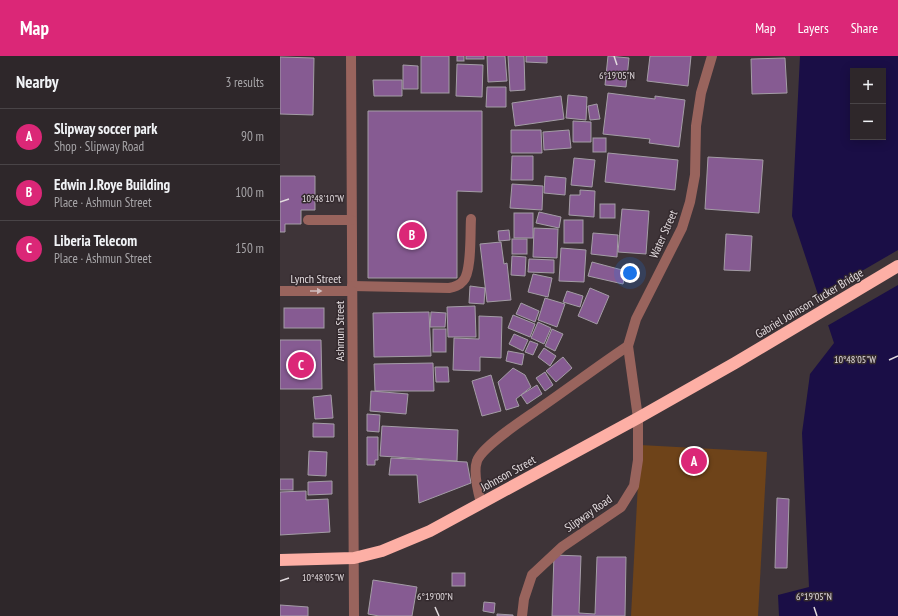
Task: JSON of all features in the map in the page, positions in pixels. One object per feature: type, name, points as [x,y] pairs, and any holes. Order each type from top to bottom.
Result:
[{"type":"highway","name":"Gabriel Johnson Tucker Bridge","points":[[735,363],[898,266]]},
{"type":"highway","name":"Johnson Street","points":[[280,560],[354,558],[382,551],[430,531],[638,418],[735,363]]},
{"type":"street","name":"Ashmun Street","points":[[351,56],[354,616]]},
{"type":"street","name":"Water Street","points":[[638,418],[628,346],[636,319],[682,228],[688,208],[695,175],[696,126],[701,93],[712,56]]},
{"type":"street","name":"Lynch Street","points":[[280,291],[352,288],[449,288],[457,286],[462,282],[468,272],[471,219]]},
{"type":"street","points":[[308,220],[351,220]]},
{"type":"street","points":[[481,503],[476,482],[477,461],[483,452],[511,428],[628,346]]},
{"type":"street","name":"Slipway Road","points":[[522,616],[524,599],[532,575],[562,547],[622,507],[634,486],[638,460],[638,418]]},
{"type":"shaded area","points":[[800,56],[898,56],[898,616],[779,616],[778,595],[809,587],[802,433],[810,374],[834,343],[792,216]]},
{"type":"shaded area","points":[[640,445],[767,452],[758,616],[631,616]]},
{"type":"pier","points":[[898,250],[898,285],[827,326],[817,297]]},
{"type":"building","points":[[421,56],[449,56],[449,93],[421,93]]},
{"type":"building","points":[[457,56],[464,56],[464,61],[457,61]]},
{"type":"building","points":[[466,56],[484,56],[484,59],[466,59]]},
{"type":"building","points":[[487,56],[505,56],[507,81],[488,82]]},
{"type":"building","points":[[508,56],[524,56],[525,90],[510,91]]},
{"type":"building","points":[[526,56],[547,56],[547,63],[526,62]]},
{"type":"building","points":[[608,56],[629,58],[626,87],[605,85]]},
{"type":"building","points":[[650,56],[691,56],[688,86],[647,81]]},
{"type":"building","points":[[280,57],[314,58],[313,115],[280,114]]},
{"type":"building","points":[[785,58],[787,93],[752,94],[751,59]]},
{"type":"building","points":[[457,64],[483,65],[482,97],[456,96]]},
{"type":"building","points":[[403,65],[418,66],[418,89],[403,89]]},
{"type":"building","points":[[373,80],[402,80],[402,96],[374,96]]},
{"type":"building","points":[[487,87],[506,87],[506,107],[486,107]]},
{"type":"building","points":[[608,93],[655,99],[655,96],[685,100],[679,147],[649,143],[650,139],[603,134]]},
{"type":"building","points":[[568,95],[587,97],[586,120],[566,118]]},
{"type":"building","points":[[561,96],[564,119],[515,126],[512,103]]},
{"type":"building","points":[[597,104],[600,119],[590,120],[588,106]]},
{"type":"building","points":[[368,111],[482,111],[482,192],[457,191],[457,278],[368,278]]},
{"type":"building","points":[[573,121],[591,122],[591,142],[573,142]]},
{"type":"building","points":[[511,130],[541,130],[542,153],[511,153]]},
{"type":"building","points":[[569,130],[571,148],[544,150],[543,132]]},
{"type":"building","points":[[593,138],[606,138],[606,152],[593,152]]},
{"type":"building","points":[[608,153],[678,160],[675,190],[605,182]]},
{"type":"building","points":[[512,156],[533,156],[533,180],[511,180]]},
{"type":"building","points":[[708,157],[763,160],[759,213],[705,209]]},
{"type":"building","points":[[574,158],[595,160],[592,187],[571,185]]},
{"type":"building","points":[[280,176],[315,176],[315,210],[301,210],[301,224],[285,224],[285,232],[280,232]]},
{"type":"building","points":[[545,176],[566,178],[565,195],[544,193]]},
{"type":"building","points":[[512,184],[543,186],[542,210],[510,208]]},
{"type":"building","points":[[580,190],[595,191],[594,217],[569,215],[570,195],[580,195]]},
{"type":"building","points":[[600,204],[615,204],[615,218],[600,218]]},
{"type":"building","points":[[622,209],[649,211],[646,254],[618,252]]},
{"type":"building","points":[[539,212],[561,217],[559,228],[536,223]]},
{"type":"building","points":[[514,213],[533,213],[533,238],[514,238]]},
{"type":"building","points":[[564,220],[583,220],[583,243],[564,243]]},
{"type":"building","points":[[534,228],[558,229],[557,258],[533,257]]},
{"type":"building","points":[[509,230],[510,240],[499,241],[498,231]]},
{"type":"building","points":[[593,233],[618,235],[617,257],[591,254]]},
{"type":"building","points":[[726,234],[752,236],[750,271],[724,270]]},
{"type":"building","points":[[512,239],[527,239],[527,254],[512,254]]},
{"type":"building","points":[[501,242],[504,264],[507,263],[511,300],[487,302],[480,244]]},
{"type":"building","points":[[561,248],[586,250],[584,282],[559,281]]},
{"type":"building","points":[[512,256],[526,257],[525,276],[511,275]]},
{"type":"building","points":[[529,259],[554,260],[554,273],[528,272]]},
{"type":"building","points":[[592,262],[626,271],[623,284],[588,276]]},
{"type":"building","points":[[533,274],[552,278],[548,297],[528,292]]},
{"type":"building","points":[[470,286],[485,288],[484,304],[469,303]]},
{"type":"building","points":[[590,288],[609,296],[597,324],[578,316]]},
{"type":"building","points":[[567,291],[583,296],[580,307],[563,302]]},
{"type":"building","points":[[545,298],[565,304],[557,327],[538,320]]},
{"type":"building","points":[[521,303],[539,311],[535,322],[516,314]]},
{"type":"building","points":[[475,306],[476,337],[448,337],[447,307]]},
{"type":"building","points":[[284,308],[324,308],[324,328],[284,328]]},
{"type":"building","points":[[429,312],[431,356],[374,357],[373,313]]},
{"type":"building","points":[[431,312],[446,313],[445,327],[430,327]]},
{"type":"building","points":[[513,315],[535,324],[530,337],[508,328]]},
{"type":"building","points":[[479,316],[502,317],[501,358],[480,357],[480,371],[453,370],[454,338],[479,339]]},
{"type":"building","points":[[538,322],[551,328],[544,344],[531,338]]},
{"type":"building","points":[[433,329],[446,329],[446,352],[433,352]]},
{"type":"building","points":[[552,329],[563,334],[555,351],[545,346]]},
{"type":"building","points":[[514,334],[528,340],[523,351],[509,344]]},
{"type":"building","points":[[280,340],[321,340],[322,389],[280,389]]},
{"type":"building","points":[[530,341],[538,344],[533,355],[525,352]]},
{"type":"building","points":[[544,348],[556,356],[550,366],[538,357]]},
{"type":"building","points":[[508,351],[524,354],[522,365],[506,361]]},
{"type":"building","points":[[563,357],[572,368],[556,382],[546,371]]},
{"type":"building","points":[[433,363],[434,391],[375,391],[374,364]]},
{"type":"building","points":[[435,367],[448,367],[449,382],[436,382]]},
{"type":"building","points":[[513,368],[525,375],[531,387],[516,399],[519,406],[506,410],[498,382]]},
{"type":"building","points":[[545,372],[553,385],[545,391],[536,378]]},
{"type":"building","points":[[491,375],[501,411],[482,416],[472,381]]},
{"type":"building","points":[[537,385],[542,394],[527,404],[521,395]]},
{"type":"building","points":[[371,391],[408,394],[406,414],[370,411]]},
{"type":"building","points":[[331,395],[333,418],[315,419],[313,397]]},
{"type":"building","points":[[367,414],[380,415],[379,432],[367,431]]},
{"type":"building","points":[[313,423],[334,424],[334,437],[313,437]]},
{"type":"building","points":[[382,426],[458,430],[457,461],[380,456]]},
{"type":"building","points":[[367,437],[378,437],[378,460],[375,460],[375,465],[367,465]]},
{"type":"building","points":[[309,451],[327,452],[326,476],[308,475]]},
{"type":"building","points":[[391,458],[467,462],[471,483],[419,503],[417,475],[389,475]]},
{"type":"building","points":[[280,479],[293,479],[293,490],[280,490]]},
{"type":"building","points":[[332,481],[332,494],[308,495],[308,482]]},
{"type":"building","points":[[306,491],[306,500],[328,499],[330,532],[280,535],[280,492]]},
{"type":"building","points":[[777,498],[789,499],[787,568],[775,568]]},
{"type":"building","points":[[554,555],[581,556],[579,613],[595,614],[597,557],[626,557],[625,616],[552,616]]},
{"type":"building","points":[[452,573],[465,573],[465,586],[452,586]]},
{"type":"building","points":[[373,580],[417,587],[412,616],[379,616],[368,614]]},
{"type":"building","points":[[484,602],[495,603],[494,613],[483,611]]},
{"type":"building","points":[[280,605],[308,607],[308,616],[280,616]]},
{"type":"building","points":[[497,614],[513,615],[513,616],[497,616]]},
{"type":"place","name":"Edwin J.Roye Building","points":[[412,235]]},
{"type":"place","name":"Liberia Telecom","points":[[301,365]]},
{"type":"place","name":"Slipway soccer park","points":[[694,461]]}]
